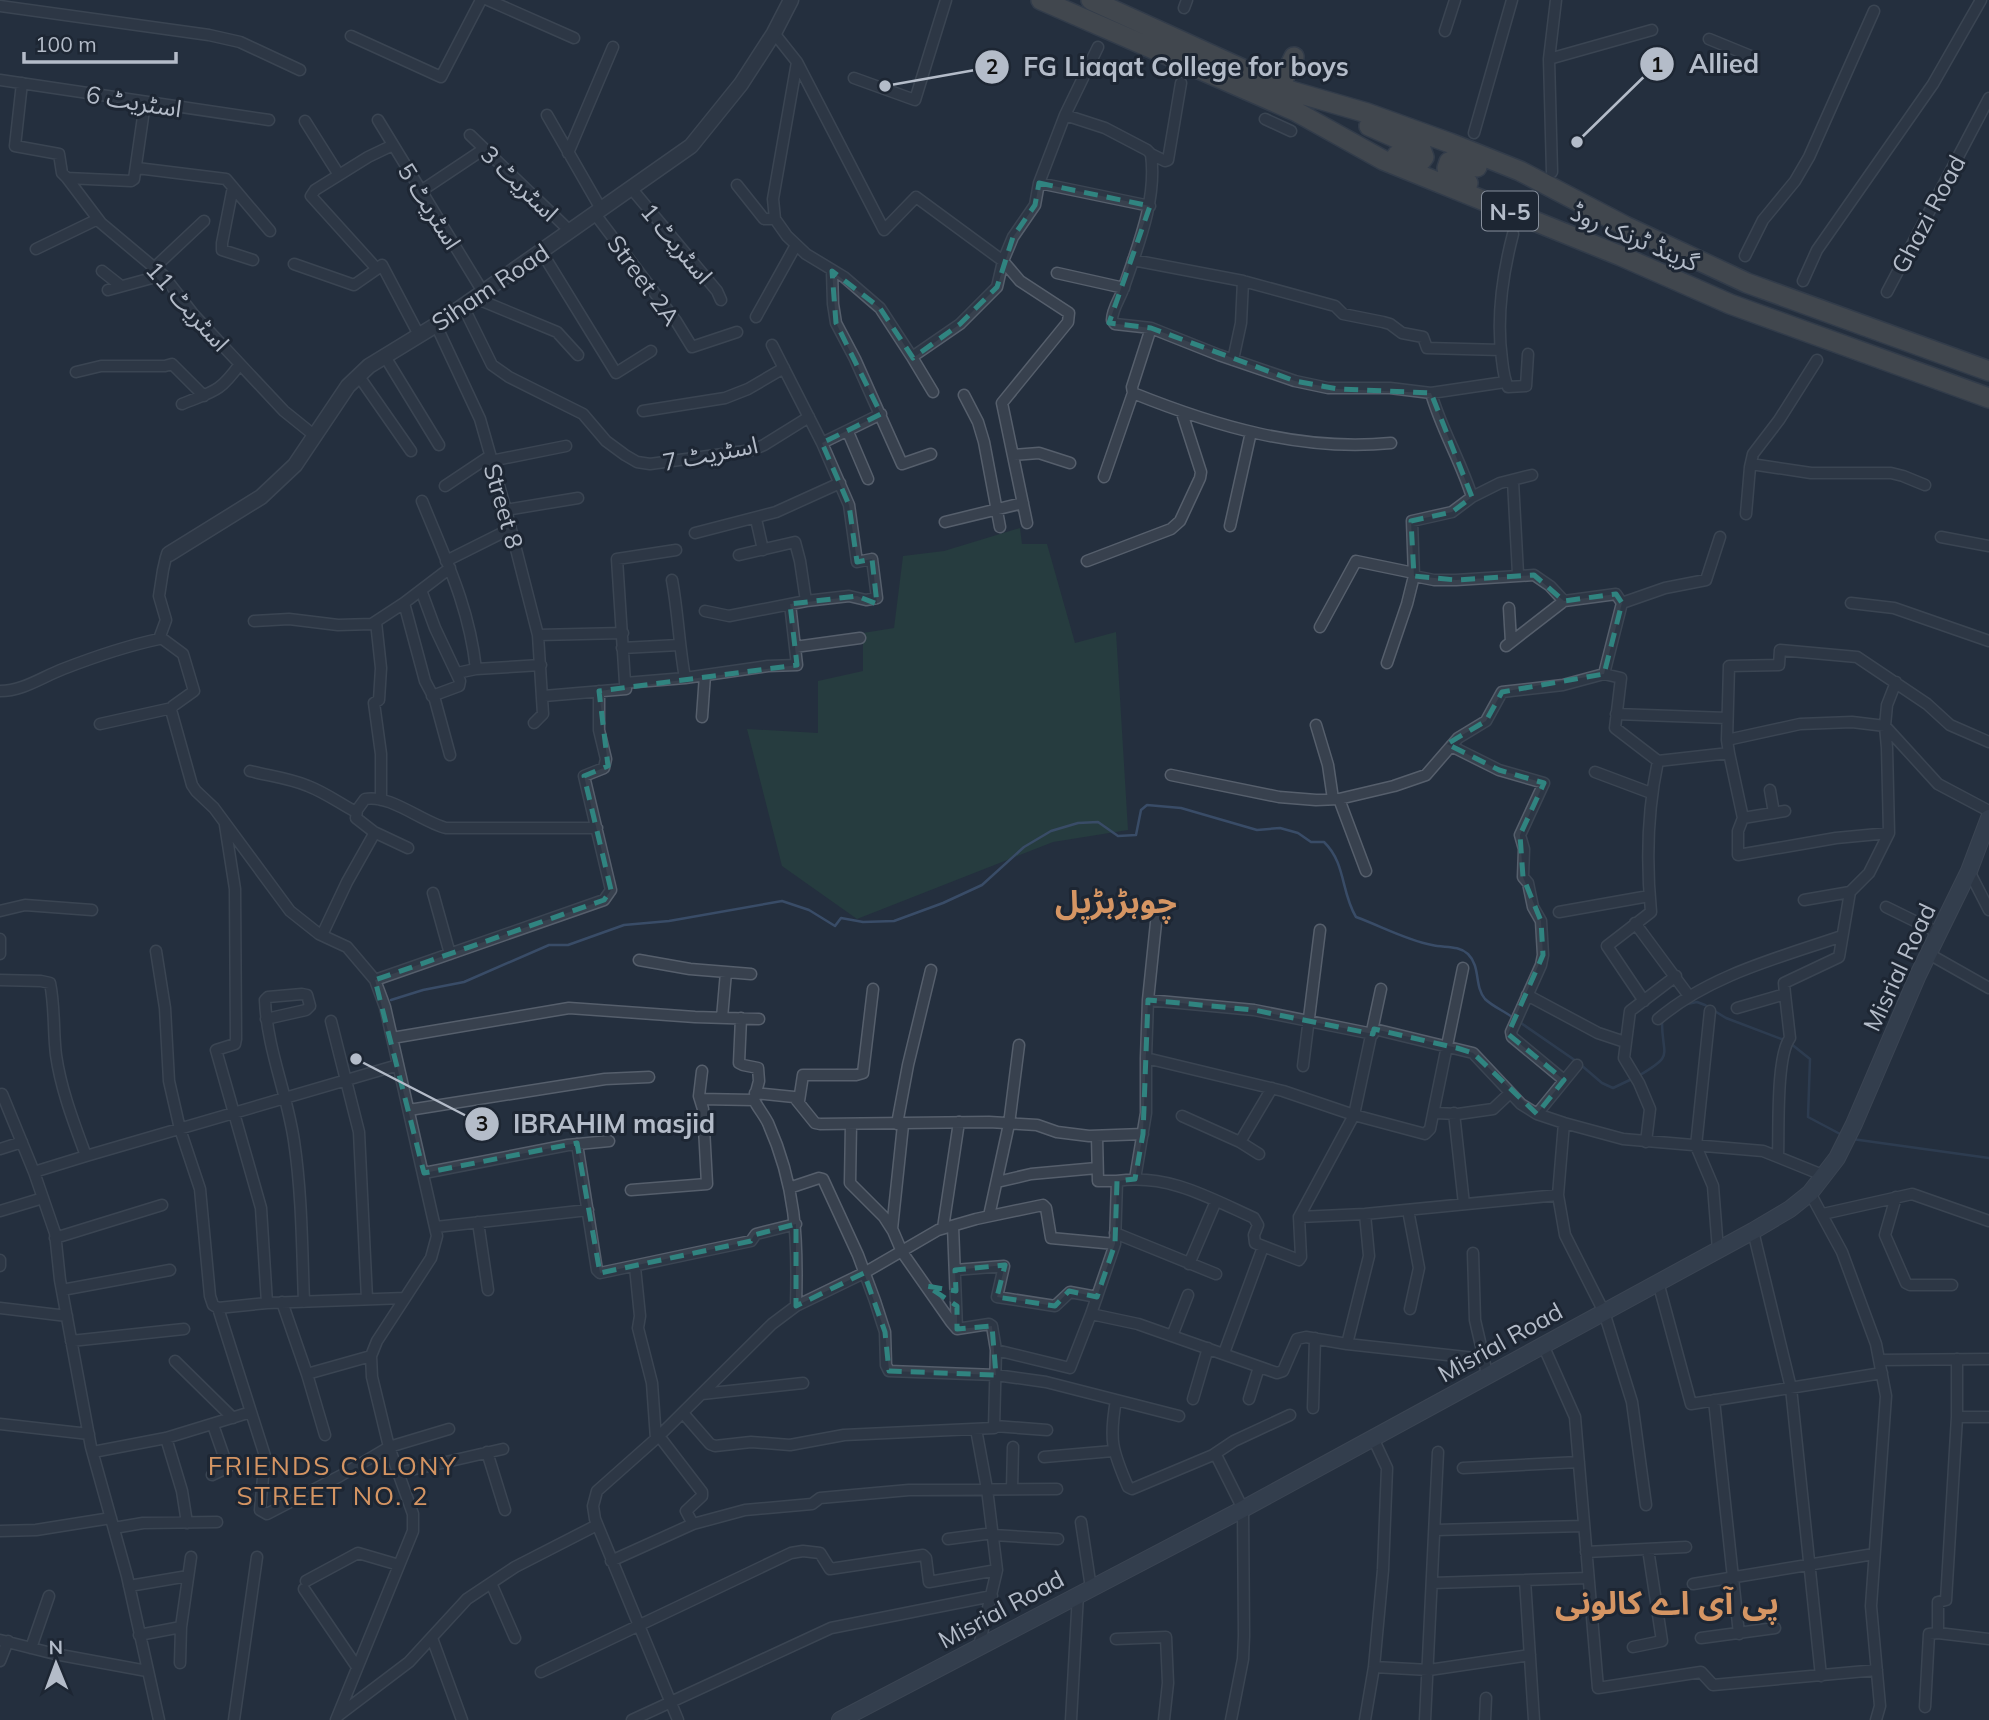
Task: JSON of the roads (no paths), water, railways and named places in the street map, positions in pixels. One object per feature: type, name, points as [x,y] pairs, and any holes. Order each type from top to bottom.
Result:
[{"type":"highway","name":"گرینڈ ٹرنک روڈ","points":[[1041,0],[1315,121],[1383,160],[1621,256],[1730,304],[1989,398]]},
{"type":"highway","name":"گرینڈ ٹرنک روڈ","points":[[1091,0],[1286,89],[1367,113],[1520,172],[1625,226],[1747,283],[1989,371]]},
{"type":"highway","points":[[1294,57],[1286,89],[1421,149],[1423,158],[1415,162],[1315,121]]},
{"type":"highway","points":[[1621,256],[1451,175],[1447,165],[1457,159],[1625,226]]},
{"type":"main road","name":"Misrial Road","points":[[840,1720],[1373,1438],[1485,1367],[1544,1345],[1790,1209],[1825,1176],[1854,1124],[1969,870],[1989,818]]},
{"type":"street","points":[[351,36],[440,77],[481,0]]},
{"type":"street","points":[[488,0],[574,38]]},
{"type":"street","name":"Siham Road","points":[[169,554],[261,497],[295,465],[358,375],[384,355],[474,299],[691,146],[741,84],[774,33],[791,0]]},
{"type":"street","points":[[854,78],[915,100],[946,0]]},
{"type":"street","points":[[1445,31],[1455,0]]},
{"type":"street","points":[[1474,133],[1512,0]]},
{"type":"street","points":[[1552,172],[1549,59],[1556,0]]},
{"type":"street","points":[[1803,281],[1817,250],[1933,84],[1980,0]]},
{"type":"street","points":[[0,6],[240,41],[300,70]]},
{"type":"street","points":[[1745,256],[1763,220],[1795,181],[1809,156],[1874,11]]},
{"type":"street","points":[[1549,59],[1651,30]]},
{"type":"street","points":[[774,33],[797,62],[884,230],[916,197],[1003,261],[1020,281],[1069,313],[1069,317],[1002,403],[1027,523]]},
{"type":"street","points":[[1709,39],[1753,57]]},
{"type":"street","points":[[568,153],[613,47]]},
{"type":"street","points":[[912,357],[960,324],[997,287],[1003,261],[1013,237],[1035,205],[1039,183],[1065,115],[1098,47]]},
{"type":"street","points":[[797,62],[773,199],[775,219],[796,245],[844,277],[880,308],[933,391]]},
{"type":"street","name":"اسٹریٹ 6","points":[[0,80],[269,120]]},
{"type":"street","name":"اسٹریٹ 11","points":[[22,83],[15,146],[59,154],[62,173],[69,178],[98,219],[159,271],[194,315],[284,411],[315,436]]},
{"type":"street","points":[[1065,115],[1105,128],[1166,161],[1181,83]]},
{"type":"street","name":"Ghazi Road","points":[[1887,292],[1989,98]]},
{"type":"street","points":[[69,178],[131,181],[137,168],[145,103]]},
{"type":"street","name":"Street 2A","points":[[547,115],[598,211],[692,347],[737,332]]},
{"type":"street","points":[[1265,119],[1291,131]]},
{"type":"street","name":"اسٹریٹ 5","points":[[378,120],[421,191],[474,299]]},
{"type":"street","points":[[305,121],[339,175]]},
{"type":"street","name":"اسٹریٹ 3","points":[[470,135],[571,232]]},
{"type":"street","points":[[377,269],[311,196],[315,190],[339,175],[393,145]]},
{"type":"street","points":[[421,191],[484,149]]},
{"type":"street","points":[[1150,154],[1150,206],[1124,288],[1112,314],[1114,322],[1151,328],[1233,360],[1295,381],[1328,388],[1390,388],[1432,393],[1505,382]]},
{"type":"street","points":[[137,168],[226,178],[270,231]]},
{"type":"street","points":[[1039,183],[1150,206]]},
{"type":"street","points":[[737,185],[764,219],[775,219]]},
{"type":"street","points":[[233,187],[222,250],[253,260]]},
{"type":"street","name":"اسٹریٹ 1","points":[[631,188],[717,291],[721,300]]},
{"type":"street","points":[[36,249],[98,219]]},
{"type":"street","points":[[108,290],[159,271],[204,220]]},
{"type":"street","points":[[1513,234],[1501,285],[1501,350],[1508,387],[1526,386],[1528,354]]},
{"type":"street","points":[[757,317],[796,245]]},
{"type":"street","points":[[541,251],[616,373],[651,351]]},
{"type":"street","points":[[1133,260],[1243,281],[1335,306],[1343,314],[1390,324],[1402,333],[1423,337],[1427,348],[1501,350]]},
{"type":"street","points":[[294,264],[354,285],[382,265],[419,335]]},
{"type":"street","points":[[102,271],[121,286]]},
{"type":"street","points":[[832,271],[833,312],[836,323],[881,414],[902,464],[931,454]]},
{"type":"street","points":[[1057,273],[1124,288]]},
{"type":"street","points":[[1233,360],[1241,323],[1243,281]]},
{"type":"street","points":[[474,299],[557,332],[578,355]]},
{"type":"street","name":"اسٹریٹ 7","points":[[474,299],[492,365],[509,377],[583,414],[606,441],[637,462],[650,464],[752,450],[809,417]]},
{"type":"street","name":"Street 8","points":[[436,325],[480,419],[538,635],[544,696]]},
{"type":"street","points":[[1104,477],[1133,393],[1132,387],[1151,328]]},
{"type":"street","points":[[705,611],[729,615],[849,596],[866,600],[877,598],[872,559],[858,562],[849,505],[822,443],[772,345]]},
{"type":"street","points":[[384,355],[439,445]]},
{"type":"street","points":[[1746,514],[1751,464],[1757,447],[1779,420],[1816,360]]},
{"type":"street","points":[[76,372],[101,366],[172,364],[204,396]]},
{"type":"street","points":[[182,404],[221,388],[240,364]]},
{"type":"street","points":[[643,411],[726,398],[748,389],[784,368]]},
{"type":"street","points":[[358,375],[411,451]]},
{"type":"street","points":[[1133,393],[1182,413],[1251,432],[1355,447],[1391,443]]},
{"type":"street","points":[[1432,393],[1438,417],[1472,497]]},
{"type":"street","points":[[964,395],[978,422],[984,442],[1000,527]]},
{"type":"street","points":[[1087,561],[1171,529],[1180,520],[1201,471],[1182,413]]},
{"type":"street","points":[[822,443],[881,414]]},
{"type":"street","points":[[848,432],[868,479]]},
{"type":"street","points":[[1230,526],[1251,432]]},
{"type":"street","points":[[445,486],[490,459],[566,446]]},
{"type":"street","points":[[1013,455],[1039,453],[1070,463]]},
{"type":"street","points":[[1751,464],[1811,473],[1891,473],[1925,485]]},
{"type":"street","points":[[1387,663],[1414,574],[1412,521],[1452,512],[1472,497],[1500,483],[1532,475]]},
{"type":"street","points":[[1513,481],[1518,574]]},
{"type":"street","points":[[695,533],[756,519],[840,483]]},
{"type":"street","points":[[506,510],[578,498]]},
{"type":"street","points":[[422,501],[470,625],[476,669]]},
{"type":"street","points":[[945,522],[1023,503]]},
{"type":"street","points":[[756,519],[763,550]]},
{"type":"street","points":[[254,621],[289,619],[355,626],[376,622],[421,590],[448,564],[510,529]]},
{"type":"street","points":[[1622,603],[1665,588],[1706,580],[1720,537]]},
{"type":"street","points":[[1941,537],[1989,545]]},
{"type":"street","points":[[739,555],[794,541],[806,601]]},
{"type":"street","points":[[534,723],[543,714],[544,696],[626,689],[617,559],[676,551]]},
{"type":"street","points":[[0,691],[17,689],[62,669],[131,645],[159,639],[166,620],[159,596],[163,570],[169,554]]},
{"type":"street","points":[[1320,627],[1356,561],[1434,580],[1534,575],[1550,586],[1564,601]]},
{"type":"street","points":[[672,580],[685,678]]},
{"type":"street","points":[[421,590],[435,628],[460,681],[459,686],[432,696]]},
{"type":"street","points":[[1509,608],[1508,644],[1564,601],[1616,594],[1622,603],[1604,674]]},
{"type":"street","points":[[404,603],[425,681],[450,754]]},
{"type":"street","points":[[1851,603],[1894,608],[1989,641]]},
{"type":"street","points":[[625,684],[768,666],[797,665],[790,604]]},
{"type":"street","points":[[376,622],[381,668],[379,699],[374,704],[381,754],[381,800]]},
{"type":"street","points":[[538,635],[623,632]]},
{"type":"street","points":[[100,724],[172,708],[194,691],[183,654],[160,637]]},
{"type":"street","points":[[795,647],[860,638]]},
{"type":"street","points":[[622,648],[679,645]]},
{"type":"street","points":[[1889,833],[1836,838],[1738,855],[1738,831],[1743,818],[1727,740],[1729,666],[1779,665],[1780,650],[1857,657],[1927,704],[1950,725],[1989,742]]},
{"type":"street","points":[[457,673],[476,669],[541,665]]},
{"type":"street","points":[[1171,775],[1279,797],[1336,799],[1394,786],[1426,775],[1458,738],[1486,721],[1502,692],[1563,685],[1604,674],[1621,678],[1615,728],[1658,761],[1729,753]]},
{"type":"street","points":[[702,717],[705,675]]},
{"type":"street","points":[[1778,1157],[1780,1084],[1788,1042],[1784,983],[1839,957],[1850,892],[1869,873],[1889,833],[1885,726],[1888,705],[1896,682]]},
{"type":"street","points":[[375,980],[604,900],[611,890],[584,776],[604,768],[606,759],[600,730],[598,691]]},
{"type":"street","points":[[172,708],[192,785],[214,808],[289,911],[322,935],[347,947],[375,980],[392,1038],[436,1227],[437,1236],[431,1258],[377,1341],[371,1356],[372,1377],[389,1447],[413,1514],[413,1531],[338,1717]]},
{"type":"street","points":[[1616,714],[1727,718]]},
{"type":"street","points":[[1727,740],[1800,723],[1852,722],[1885,726],[1938,784],[1989,811]]},
{"type":"street","points":[[1316,724],[1336,799],[1366,871]]},
{"type":"street","points":[[1451,746],[1499,770],[1544,783],[1520,835],[1524,849],[1523,877],[1528,883],[1533,907],[1541,921],[1543,954],[1541,965],[1516,1019],[1512,1037],[1564,1080]]},
{"type":"street","points":[[1644,1001],[1607,948],[1608,944],[1651,912],[1647,839],[1651,793],[1658,761]]},
{"type":"street","points":[[250,771],[306,785],[331,796],[356,812]]},
{"type":"street","points":[[1595,772],[1651,793]]},
{"type":"street","points":[[1743,818],[1779,812],[1770,790]]},
{"type":"street","points":[[408,848],[374,832],[356,818],[356,812],[365,799],[381,800],[429,823],[446,828],[597,828]]},
{"type":"street","points":[[225,825],[235,889],[236,1039],[235,1044],[216,1050],[261,1208],[267,1303]]},
{"type":"street","points":[[322,935],[374,832]]},
{"type":"street","points":[[1969,870],[1989,910]]},
{"type":"street","points":[[1804,900],[1850,892]]},
{"type":"street","points":[[433,893],[450,954]]},
{"type":"street","points":[[1559,912],[1649,896]]},
{"type":"street","points":[[0,911],[25,905],[92,910]]},
{"type":"street","points":[[1885,908],[1939,933]]},
{"type":"street","points":[[1135,1179],[1143,1134],[1148,1000],[1157,913]]},
{"type":"street","points":[[1635,923],[1689,996]]},
{"type":"street","points":[[1303,1066],[1320,930]]},
{"type":"street","points":[[1658,1019],[1689,996],[1747,968],[1842,936]]},
{"type":"street","points":[[0,939],[0,954]]},
{"type":"street","points":[[156,951],[165,1008],[169,1081],[180,1129],[200,1189],[213,1305],[218,1308],[267,1303],[405,1298]]},
{"type":"street","points":[[1929,954],[1989,988]]},
{"type":"street","points":[[639,960],[690,969],[751,974]]},
{"type":"street","points":[[1146,1058],[1272,1088],[1354,1115],[1425,1134],[1430,1129],[1463,968]]},
{"type":"street","points":[[892,1229],[900,1125],[908,1065],[932,970]]},
{"type":"street","points":[[722,1018],[726,972]]},
{"type":"street","points":[[1646,1142],[1650,1109],[1624,1058],[1630,1011],[1676,976]]},
{"type":"street","points":[[0,980],[41,981],[50,984],[61,1079],[86,1156]]},
{"type":"street","points":[[799,1101],[803,1075],[863,1073],[873,989]]},
{"type":"street","points":[[1097,1136],[1098,1181],[1158,1180],[1183,1186],[1257,1221],[1253,1242],[1298,1260],[1301,1257],[1299,1217],[1354,1115],[1381,989]]},
{"type":"street","points":[[1737,1009],[1785,994]]},
{"type":"street","points":[[1527,995],[1598,1033],[1625,1042]]},
{"type":"street","points":[[1148,1000],[1254,1010],[1447,1046],[1473,1053],[1521,1104],[1537,1114],[1623,1139],[1763,1151],[1825,1176]]},
{"type":"street","points":[[392,1038],[569,1008],[759,1019]]},
{"type":"street","points":[[1710,1011],[1696,1146],[1713,1186],[1718,1250]]},
{"type":"street","points":[[741,1018],[740,1063],[758,1068],[759,1081],[754,1096],[767,1121],[789,1188],[796,1224],[796,1306]]},
{"type":"street","points":[[266,1019],[295,1143],[303,1302]]},
{"type":"street","points":[[331,1021],[360,1146],[367,1299]]},
{"type":"street","points":[[989,1216],[1009,1124],[1019,1045]]},
{"type":"street","points":[[34,1172],[398,1065]]},
{"type":"street","points":[[1537,1114],[1577,1065]]},
{"type":"street","points":[[631,1190],[707,1184],[700,1100],[702,1071]]},
{"type":"street","points":[[409,1110],[605,1079],[649,1077]]},
{"type":"street","points":[[1240,1142],[1272,1088]]},
{"type":"street","points":[[1433,1114],[1493,1108],[1510,1093]]},
{"type":"street","points":[[2,1094],[34,1172],[55,1238],[66,1316],[89,1434],[129,1586],[159,1720]]},
{"type":"street","points":[[700,1100],[786,1095],[799,1101],[816,1122],[900,1125],[959,1122],[1037,1125],[1057,1132],[1097,1136],[1143,1134]]},
{"type":"street","points":[[1454,1113],[1464,1204]]},
{"type":"street","points":[[1182,1116],[1240,1142],[1259,1154]]},
{"type":"street","points":[[957,1329],[955,1270],[948,1227],[959,1122]]},
{"type":"street","points":[[1564,1123],[1558,1195],[1565,1235],[1604,1312],[1632,1402],[1646,1506]]},
{"type":"street","points":[[852,1124],[850,1183],[884,1217],[902,1252],[957,1329]]},
{"type":"street","points":[[424,1173],[577,1144],[609,1141]]},
{"type":"street","points":[[0,1149],[22,1142]]},
{"type":"street","points":[[577,1144],[598,1272],[635,1267],[751,1241],[756,1234],[796,1224]]},
{"type":"street","points":[[997,1182],[1031,1174],[1097,1168]]},
{"type":"street","points":[[789,1188],[823,1179],[858,1255],[885,1332],[886,1365],[889,1371],[996,1376],[1057,1384],[1179,1416]]},
{"type":"street","points":[[996,1350],[1070,1368],[1097,1297],[1115,1238],[1117,1181]]},
{"type":"street","points":[[1810,1193],[1824,1214],[1842,1252],[1876,1344],[1886,1396],[1871,1605],[1880,1706],[1876,1720]]},
{"type":"street","points":[[1824,1214],[1912,1194],[1989,1221]]},
{"type":"street","points":[[1299,1217],[1365,1214],[1558,1195]]},
{"type":"street","points":[[1896,1197],[1885,1235],[1906,1283],[1952,1284]]},
{"type":"street","points":[[0,1211],[43,1198]]},
{"type":"street","points":[[1189,1264],[1216,1201]]},
{"type":"street","points":[[55,1238],[162,1205]]},
{"type":"street","points":[[678,1720],[611,1561],[597,1525],[593,1506],[597,1492],[658,1437],[772,1324],[796,1306],[948,1227],[1043,1205],[1046,1208],[1051,1238],[1115,1238],[1216,1274]]},
{"type":"street","points":[[436,1227],[588,1210]]},
{"type":"street","points":[[1408,1210],[1419,1268],[1410,1309]]},
{"type":"street","points":[[1347,1344],[1369,1256],[1365,1214]]},
{"type":"street","points":[[478,1222],[488,1290]]},
{"type":"street","points":[[1753,1231],[1791,1388],[1821,1676]]},
{"type":"street","points":[[1224,1353],[1263,1247]]},
{"type":"street","points":[[1091,1314],[1138,1324],[1280,1373],[1297,1339],[1303,1337],[1485,1367],[1475,1320],[1473,1253]]},
{"type":"street","points":[[0,1260],[0,1266]]},
{"type":"street","points":[[955,1270],[1004,1266],[997,1297],[1055,1306],[1070,1292],[1097,1297]]},
{"type":"street","points":[[635,1267],[640,1315],[638,1328],[652,1383],[658,1437],[702,1492],[702,1496],[686,1511],[693,1524]]},
{"type":"street","points":[[62,1290],[170,1270]]},
{"type":"street","points":[[1658,1282],[1691,1404],[1882,1373]]},
{"type":"street","points":[[1172,1336],[1188,1294]]},
{"type":"street","points":[[282,1303],[325,1435]]},
{"type":"street","points":[[0,1308],[66,1316]]},
{"type":"street","points":[[218,1308],[265,1456],[260,1510],[267,1514],[389,1447],[450,1429]]},
{"type":"street","points":[[957,1329],[989,1324],[992,1326],[996,1350],[995,1426]]},
{"type":"street","points":[[71,1341],[184,1329]]},
{"type":"street","points":[[1313,1408],[1315,1338]]},
{"type":"street","points":[[1544,1345],[1575,1417],[1598,1688],[1701,1672],[1713,1685],[1877,1670]]},
{"type":"street","points":[[1193,1399],[1208,1348]]},
{"type":"street","points":[[307,1374],[371,1356]]},
{"type":"street","points":[[1938,1633],[1938,1602],[1946,1600],[1957,1417],[1957,1359]]},
{"type":"street","points":[[1879,1360],[1989,1359]]},
{"type":"street","points":[[175,1360],[233,1418]]},
{"type":"street","points":[[1249,1399],[1259,1367]]},
{"type":"street","points":[[702,1394],[803,1383]]},
{"type":"street","points":[[1116,1400],[1112,1423],[1113,1451],[1128,1487],[1132,1489],[1213,1455],[1234,1441],[1290,1415]]},
{"type":"street","points":[[1714,1400],[1739,1634]]},
{"type":"street","points":[[93,1452],[166,1438],[251,1412]]},
{"type":"street","points":[[682,1413],[710,1444],[715,1446],[751,1442],[790,1444],[844,1435],[992,1429],[995,1426],[1047,1430]]},
{"type":"street","points":[[1957,1417],[1989,1417]]},
{"type":"street","points":[[0,1424],[89,1434]]},
{"type":"street","points":[[212,1475],[227,1468],[213,1425]]},
{"type":"street","points":[[976,1429],[997,1570],[979,1646]]},
{"type":"street","points":[[166,1438],[183,1491],[187,1523]]},
{"type":"street","points":[[1365,1720],[1374,1667],[1383,1570],[1387,1468],[1373,1438]]},
{"type":"street","points":[[1012,1489],[1013,1447]]},
{"type":"street","points":[[398,1473],[503,1448]]},
{"type":"street","points":[[1044,1457],[1113,1451]]},
{"type":"street","points":[[487,1452],[505,1510]]},
{"type":"street","points":[[1425,1720],[1438,1452]]},
{"type":"street","points":[[1213,1455],[1217,1457],[1243,1509],[1243,1659],[1231,1720]]},
{"type":"street","points":[[1463,1468],[1579,1462]]},
{"type":"street","points":[[611,1561],[693,1524],[745,1510],[812,1504],[820,1498],[909,1490],[1057,1489]]},
{"type":"street","points":[[0,1531],[113,1523],[217,1522]]},
{"type":"street","points":[[1071,1720],[1085,1591],[1081,1522]]},
{"type":"street","points":[[338,1717],[409,1662],[467,1599],[515,1567],[597,1525]]},
{"type":"street","points":[[1436,1530],[1584,1526]]},
{"type":"street","points":[[948,1539],[993,1534],[1058,1539]]},
{"type":"street","points":[[1586,1552],[1686,1547]]},
{"type":"street","points":[[1633,1647],[1662,1642],[1647,1549]]},
{"type":"street","points":[[358,1667],[305,1585],[358,1553],[399,1565]]},
{"type":"street","points":[[541,1672],[791,1553],[820,1553],[830,1569],[923,1555],[926,1558],[929,1582],[997,1570]]},
{"type":"street","points":[[1693,1584],[1874,1554]]},
{"type":"street","points":[[180,1663],[181,1628],[191,1557]]},
{"type":"street","points":[[234,1720],[257,1557]]},
{"type":"street","points":[[129,1586],[188,1576]]},
{"type":"street","points":[[1432,1583],[1588,1578]]},
{"type":"street","points":[[1525,1580],[1534,1720]]},
{"type":"street","points":[[491,1583],[515,1638]]},
{"type":"street","points":[[31,1648],[49,1597]]},
{"type":"street","points":[[632,1720],[831,1628],[992,1597]]},
{"type":"street","points":[[139,1634],[181,1628]]},
{"type":"street","points":[[1701,1639],[1775,1628]]},
{"type":"street","points":[[1925,1707],[1928,1637],[1931,1632],[1989,1639]]},
{"type":"street","points":[[432,1637],[462,1720]]},
{"type":"street","points":[[1116,1639],[1166,1637],[1168,1684],[1164,1720]]},
{"type":"street","points":[[0,1661],[4,1640],[147,1671]]},
{"type":"street","points":[[1374,1667],[1429,1670],[1530,1655]]},
{"type":"street","points":[[1485,1720],[1486,1698]]},
{"type":"waterway","points":[[391,1000],[464,982],[549,945],[568,945],[624,925],[669,921],[782,901],[809,910],[835,926],[841,918],[863,922],[894,921],[982,885],[1024,847],[1051,831],[1078,823],[1098,822],[1118,836],[1136,835],[1141,810],[1147,805],[1181,808],[1257,830],[1280,828],[1298,833],[1311,842],[1324,842],[1336,859],[1356,917],[1413,940],[1464,951],[1475,965],[1485,999],[1512,1017]]},
{"type":"waterway","points":[[1687,1004],[1697,1002],[1726,1018],[1784,1040]]},
{"type":"waterway","points":[[1518,1021],[1576,1061]]},
{"type":"waterway","points":[[1640,1075],[1658,1063],[1664,1054],[1662,1022]]},
{"type":"waterway","points":[[1790,1043],[1810,1059],[1808,1117],[1842,1135]]},
{"type":"waterway","points":[[1581,1065],[1602,1083],[1613,1088],[1634,1078]]},
{"type":"waterway","points":[[1852,1139],[1989,1158]]},
{"type":"place","name":"FG Liaqat College for boys","points":[[885,86]]},
{"type":"place","name":"Allied","points":[[1577,142]]},
{"type":"place","name":"IBRAHIM masjid","points":[[356,1059]]},
{"type":"district","name":"چوہڑہڑپل","points":[[1116,901]]},
{"type":"district","name":"FRIENDS COLONY STREET NO. 2","points":[[333,1480]]},
{"type":"district","name":"پی آی اے کالونی","points":[[1667,1602]]}]
